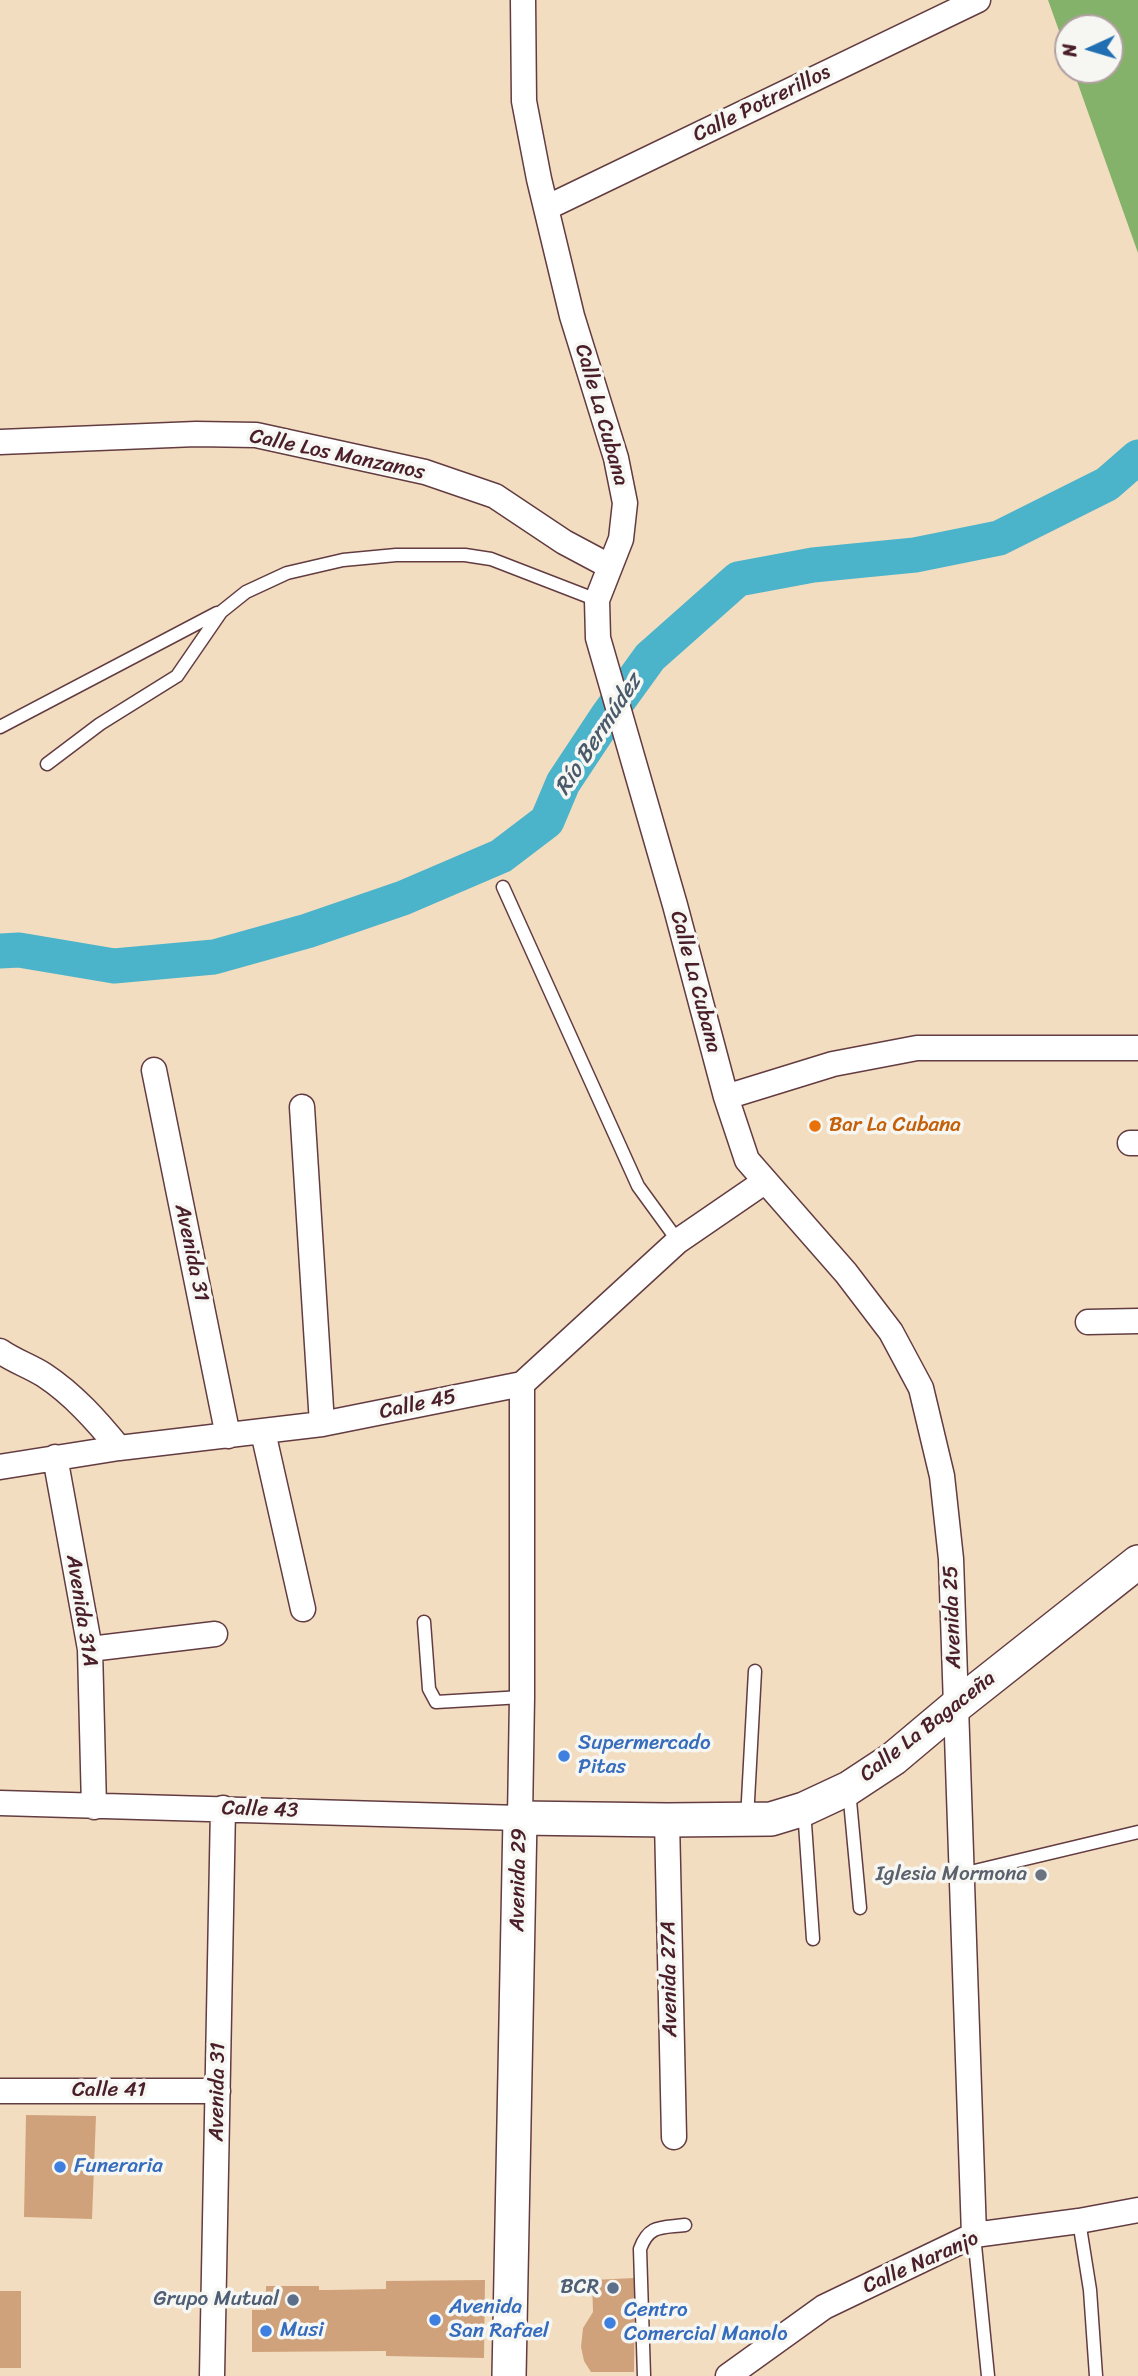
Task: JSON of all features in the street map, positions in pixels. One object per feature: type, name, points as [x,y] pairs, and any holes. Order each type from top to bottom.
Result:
[{"type":"street","name":"Calle La Cubana","points":[[523,0],[524,101],[572,316],[616,458],[625,503],[621,539],[597,600],[598,638],[726,1097],[747,1160],[764,1182]]},
{"type":"street","name":"Calle Potrerillos","points":[[546,208],[978,0]]},
{"type":"street","name":"Calle Los Manzanos","points":[[0,442],[196,434],[256,435],[425,472],[495,495],[564,542],[609,566]]},
{"type":"street","points":[[726,1097],[833,1064],[917,1048],[1138,1048]]},
{"type":"street","name":"Avenida 31","points":[[154,1070],[228,1436]]},
{"type":"street","points":[[302,1107],[322,1424]]},
{"type":"street","points":[[522,1384],[678,1241],[764,1182]]},
{"type":"street","name":"Avenida 25","points":[[764,1182],[846,1273],[891,1332],[921,1388],[942,1476],[951,1559],[974,2235]]},
{"type":"street","points":[[1088,1322],[1138,1321]]},
{"type":"street","points":[[0,1351],[10,1359],[44,1375],[89,1412],[119,1448]]},
{"type":"street","name":"Calle 45","points":[[0,1467],[119,1448],[322,1424],[522,1384]]},
{"type":"street","name":"Avenida 29","points":[[509,2376],[522,1697],[522,1384]]},
{"type":"street","points":[[263,1432],[303,1609]]},
{"type":"street","name":"Avenida 31A","points":[[55,1457],[90,1649],[94,1807]]},
{"type":"street","name":"Calle La Bagaceña","points":[[520,1818],[771,1819],[804,1809],[849,1788],[893,1759],[1138,1562]]},
{"type":"street","points":[[90,1649],[215,1634]]},
{"type":"street","name":"Calle 43","points":[[0,1803],[520,1818]]},
{"type":"street","name":"Avenida 31","points":[[212,2376],[223,1808]]},
{"type":"street","name":"Avenida 27A","points":[[667,1820],[674,2137]]},
{"type":"street","name":"Calle 41","points":[[0,2091],[218,2091]]},
{"type":"street","name":"Calle Naranjo","points":[[728,2376],[824,2307],[974,2235],[1138,2210]]},
{"type":"lane","points":[[0,727],[221,612],[246,592],[287,573],[343,560],[396,555],[464,555],[491,559],[597,600]]},
{"type":"lane","points":[[47,764],[100,724],[177,676],[221,612]]},
{"type":"lane","points":[[503,887],[638,1186],[678,1241]]},
{"type":"lane","points":[[424,1622],[429,1689],[436,1702],[522,1697]]},
{"type":"lane","points":[[747,1819],[755,1671]]},
{"type":"lane","points":[[849,1788],[860,1908]]},
{"type":"lane","points":[[804,1809],[813,1939]]},
{"type":"lane","points":[[962,1874],[1138,1832]]},
{"type":"lane","points":[[1079,2221],[1090,2290],[1097,2376]]},
{"type":"lane","points":[[644,2376],[640,2249],[645,2235],[656,2229],[685,2225]]},
{"type":"lane","points":[[974,2235],[988,2376]]},
{"type":"green space","points":[[1048,0],[1138,0],[1138,253],[1078,84],[1124,84],[1124,14],[1054,14],[1054,17]]},
{"type":"building","name":"Funeraria","points":[[26,2115],[96,2116],[92,2219],[24,2217]]},
{"type":"building","name":"Centro Comercial Manolo","points":[[635,2278],[634,2372],[591,2372],[584,2361],[581,2347],[583,2328],[593,2312],[592,2280]]},
{"type":"building","points":[[485,2280],[484,2358],[386,2356],[386,2351],[252,2352],[252,2310],[266,2310],[266,2286],[319,2286],[319,2290],[386,2289],[386,2281]]},
{"type":"building","points":[[0,2291],[21,2291],[21,2368],[0,2368]]},
{"type":"waterway","name":"Río Bermúdez","points":[[0,951],[19,950],[114,966],[214,957],[307,931],[403,898],[501,856],[547,821],[563,783],[650,657],[738,579],[813,565],[915,555],[999,538],[1107,484],[1138,457]]},
{"type":"place","name":"Bar La Cubana","points":[[815,1126]]},
{"type":"place","name":"Supermercado Pitas","points":[[564,1756]]},
{"type":"place","name":"Iglesia Mormona","points":[[1041,1875]]},
{"type":"place","name":"Funeraria","points":[[60,2167]]},
{"type":"place","name":"BCR","points":[[613,2288]]},
{"type":"place","name":"Grupo Mutual","points":[[293,2300]]},
{"type":"place","name":"Avenida San Rafael","points":[[435,2320]]},
{"type":"place","name":"Centro Comercial Manolo","points":[[610,2323]]},
{"type":"place","name":"Musi","points":[[266,2331]]}]
